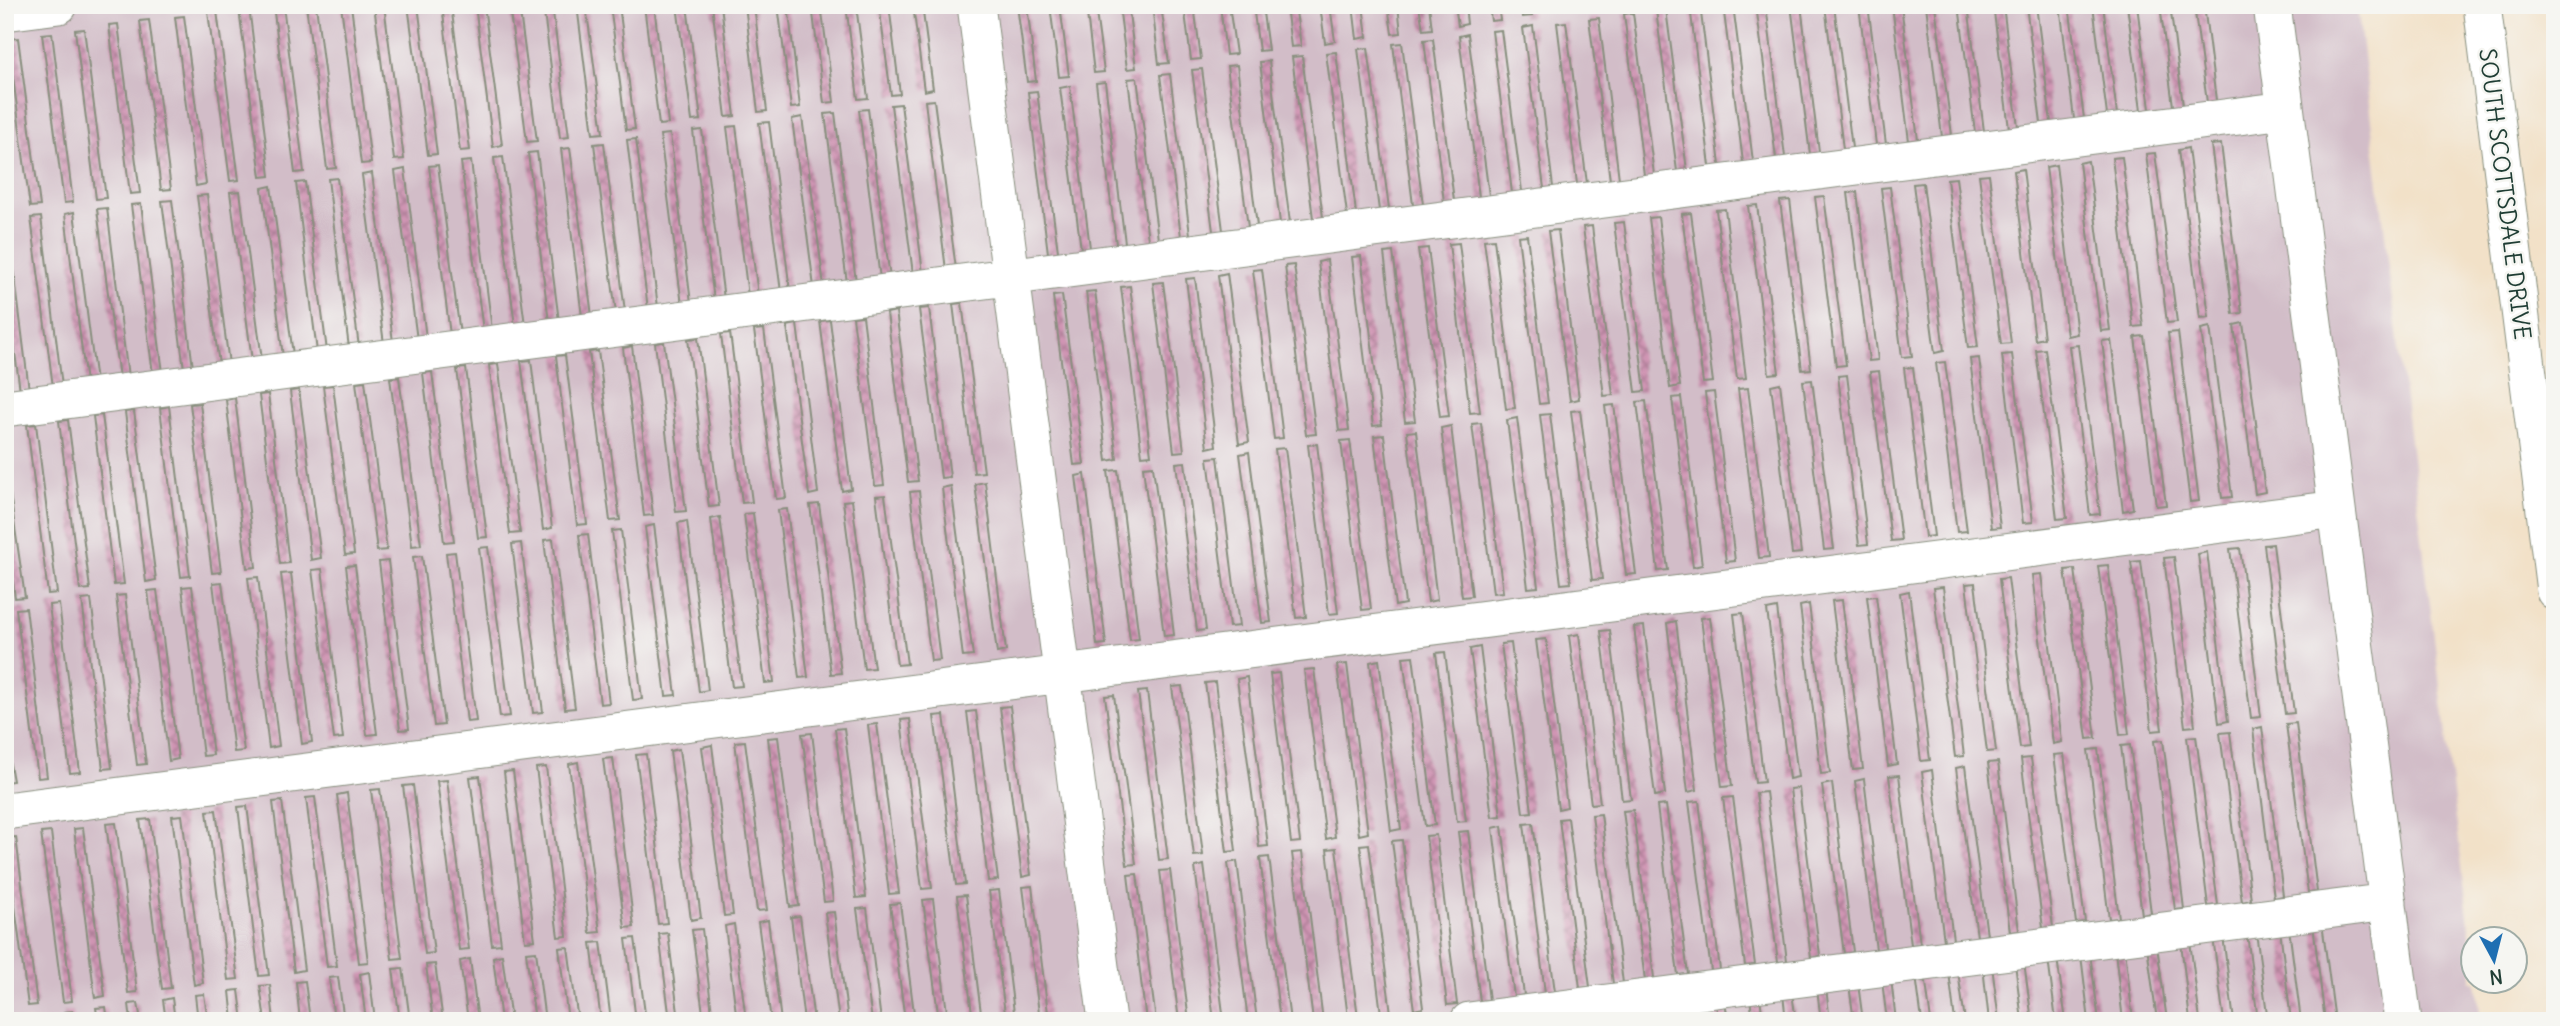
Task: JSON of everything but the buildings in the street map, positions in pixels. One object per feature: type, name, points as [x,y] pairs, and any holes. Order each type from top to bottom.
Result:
[{"type":"street","points":[[5,12],[59,5]]},
{"type":"street","points":[[976,5],[1107,1021]]},
{"type":"street","points":[[2272,5],[2403,1021]]},
{"type":"street","name":"SOUTH SCOTTSDALE DRIVE","points":[[2482,5],[2555,591]]},
{"type":"street","points":[[5,408],[2285,110]]},
{"type":"street","points":[[5,811],[2337,509]]},
{"type":"street","points":[[1469,1021],[2388,902]]},
{"type":"shaded area","points":[[5,5],[2357,5],[2469,925],[2458,925],[2458,995],[2478,995],[2481,1021],[5,1021]]}]
